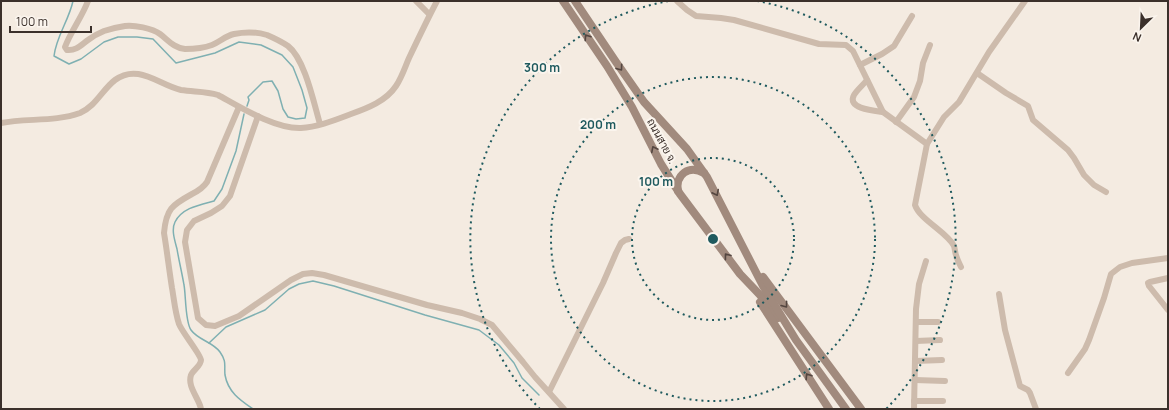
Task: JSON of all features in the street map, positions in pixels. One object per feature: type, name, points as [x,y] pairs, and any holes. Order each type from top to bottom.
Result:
[{"type":"main road","name":"ถนนสาย จ.","points":[[563,1],[607,66],[632,107],[662,164],[680,194],[740,274],[763,299],[796,340],[846,409]]},
{"type":"main road","name":"ถนนสาย จ.","points":[[575,1],[644,102],[687,149],[707,177],[763,286],[796,340]]},
{"type":"main road","points":[[680,194],[677,186],[680,176],[684,172],[689,170],[699,170],[707,177]]},
{"type":"main road","points":[[752,264],[861,409]]},
{"type":"main road","points":[[740,274],[829,409]]},
{"type":"street","points":[[88,1],[85,10],[65,47],[67,50],[79,47],[89,39],[104,31],[126,26],[149,28],[158,32],[171,43],[182,49],[212,45],[228,36],[243,33],[261,34],[272,37],[289,47],[301,64],[320,124]]},
{"type":"street","points":[[416,1],[430,14]]},
{"type":"street","points":[[1,123],[57,118],[80,113],[94,104],[114,81],[123,75],[132,73],[144,75],[180,90],[211,92],[258,116],[285,126],[302,128],[320,124],[366,109],[391,92],[399,80],[437,1]]},
{"type":"street","points":[[677,1],[696,16],[734,20],[819,44],[846,45],[853,51],[883,112],[927,144]]},
{"type":"street","points":[[961,267],[956,257],[954,246],[928,222],[915,205],[927,144],[944,117],[958,102],[977,74],[989,52],[1025,1]]},
{"type":"street","points":[[860,65],[894,46],[912,16]]},
{"type":"street","points":[[896,122],[914,97],[920,81],[923,63],[930,45]]},
{"type":"street","points":[[977,74],[1028,106],[1033,120],[1068,150],[1084,175],[1094,185],[1106,192]]},
{"type":"street","points":[[867,80],[854,95],[853,99],[861,108],[883,112]]},
{"type":"street","points":[[201,409],[200,402],[192,389],[190,380],[192,373],[200,364],[201,360],[179,324],[174,303],[164,224],[176,202],[204,186],[239,107]]},
{"type":"street","points":[[258,116],[230,196],[222,206],[194,221],[187,230],[185,242],[198,318],[206,325],[215,326],[239,316],[291,280],[303,274],[324,274],[427,305],[462,313],[492,325],[564,409]]},
{"type":"street","points":[[549,392],[604,283],[621,243],[629,239]]},
{"type":"street","points":[[1068,373],[1085,349],[1089,340],[1111,274],[1120,267],[1132,263],[1168,258]]},
{"type":"street","points":[[914,409],[916,309],[926,261]]},
{"type":"street","points":[[1168,278],[1150,282],[1148,283],[1148,286],[1168,310]]},
{"type":"street","points":[[999,294],[1005,330],[1020,386],[1028,390],[1036,409]]},
{"type":"street","points":[[916,322],[938,322]]},
{"type":"street","points":[[916,341],[940,340]]},
{"type":"street","points":[[915,361],[942,360]]},
{"type":"street","points":[[915,380],[945,381]]},
{"type":"street","points":[[914,401],[943,401]]},
{"type":"waterway","points":[[73,1],[69,15],[57,42],[54,56],[69,64],[81,59],[104,42],[118,37],[153,39],[176,63],[215,53],[239,42],[261,45],[282,55],[293,67],[302,90],[307,108],[305,118],[296,119],[288,117],[283,109],[278,91],[272,81],[263,82],[248,97],[249,100],[247,106]]},
{"type":"waterway","points":[[244,114],[236,151],[222,189],[214,201],[186,210],[182,213],[175,222],[173,232],[184,285],[189,326],[194,333],[214,346],[220,352],[224,361],[225,375],[229,386],[239,399],[253,409]]},
{"type":"waterway","points":[[209,343],[226,327],[265,310],[289,289],[299,284],[313,281],[479,330],[499,345],[514,363],[522,378],[539,395]]}]
